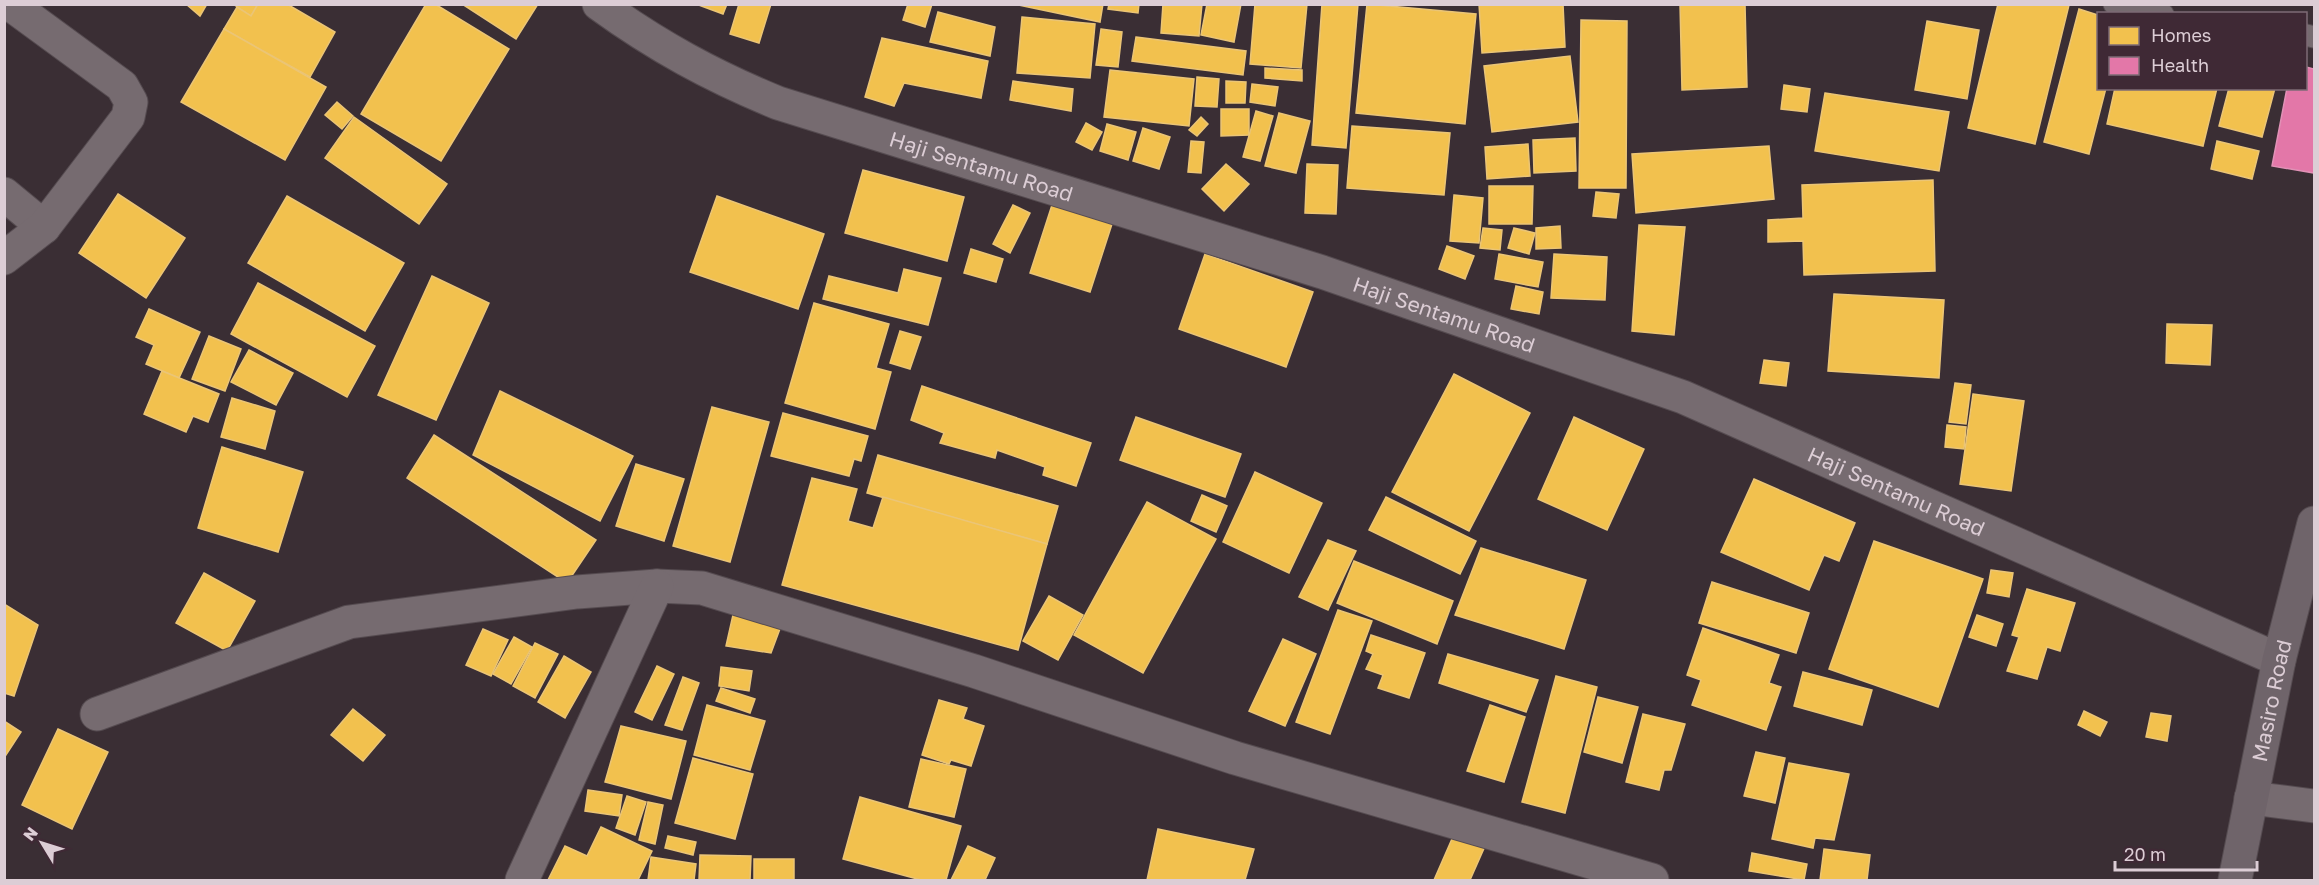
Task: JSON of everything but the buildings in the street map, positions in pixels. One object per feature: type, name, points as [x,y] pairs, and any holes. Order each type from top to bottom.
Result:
[{"type":"main road","name":"Masiro Road","points":[[2235,880],[2279,660],[2314,523]]},
{"type":"street","points":[[4,258],[44,227],[128,117],[131,102],[122,86],[10,4]]},
{"type":"street","name":"Haji Sentamu Road","points":[[598,4],[644,36],[718,79],[778,103],[1322,272],[1683,397],[2279,660]]},
{"type":"street","points":[[4,194],[44,227]]},
{"type":"street","points":[[522,880],[657,586]]},
{"type":"street","points":[[97,714],[349,622],[542,596],[657,586],[702,588],[759,604],[1235,758],[1652,880]]},
{"type":"street","points":[[2251,798],[2314,806]]},
{"type":"lane","points":[[2114,4],[2153,12]]}]
